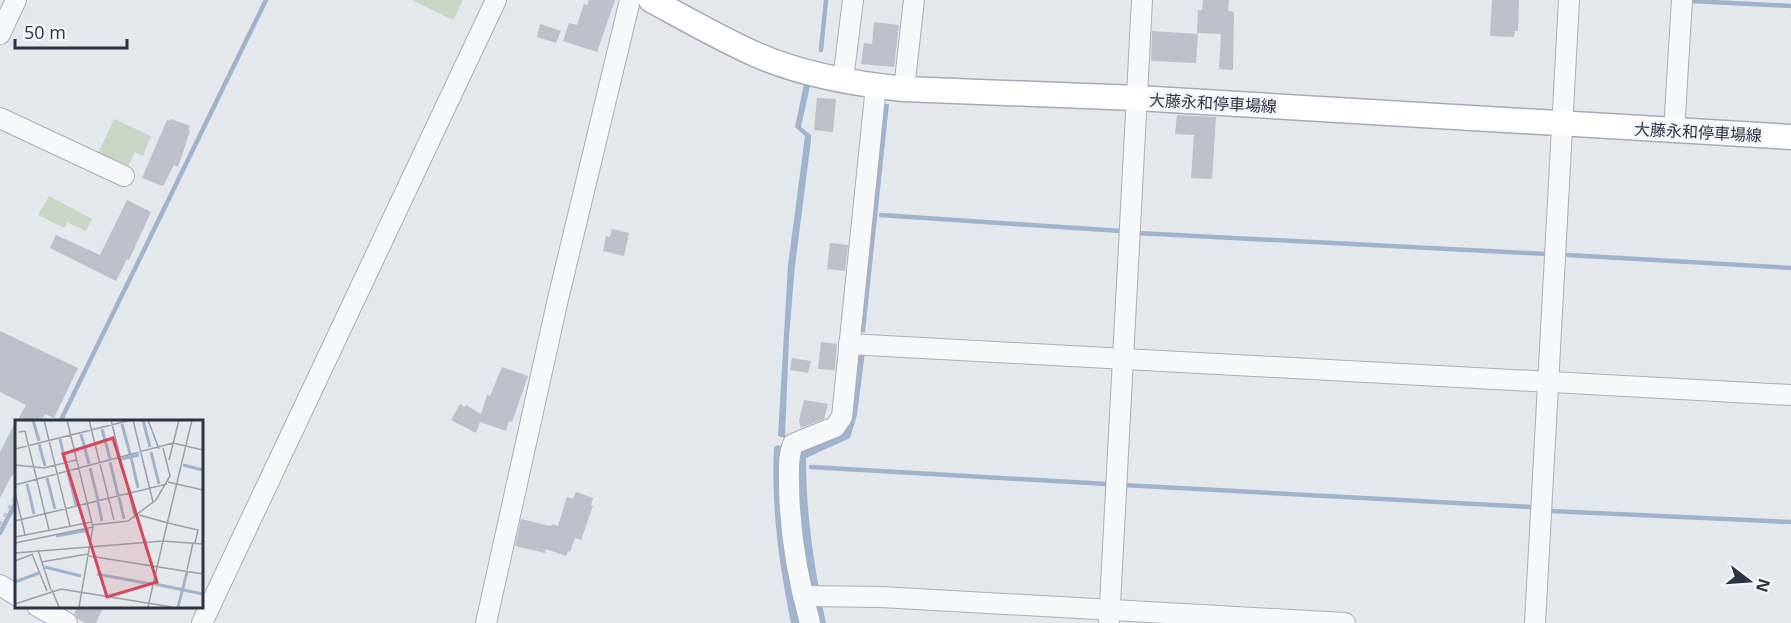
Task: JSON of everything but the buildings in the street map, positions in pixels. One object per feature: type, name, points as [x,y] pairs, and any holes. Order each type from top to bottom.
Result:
[{"type":"main road","name":"大藤永和停車場線","points":[[651,0],[759,55],[800,69],[876,86],[1791,137]]},
{"type":"street","points":[[0,34],[16,0]]},
{"type":"street","points":[[202,623],[496,0]]},
{"type":"street","points":[[486,623],[558,299],[630,0]]},
{"type":"street","points":[[843,80],[853,0]]},
{"type":"street","points":[[904,89],[914,0]]},
{"type":"street","points":[[1109,617],[1142,0]]},
{"type":"street","points":[[1534,623],[1569,0]]},
{"type":"street","points":[[1674,131],[1682,0]]},
{"type":"street","points":[[810,623],[811,596],[795,553],[789,506],[789,453],[793,444],[835,427],[841,421],[876,86]]},
{"type":"street","points":[[0,118],[124,176]]},
{"type":"street","points":[[849,344],[1791,395]]},
{"type":"street","points":[[0,585],[15,594]]},
{"type":"street","points":[[811,596],[881,597],[1109,617],[1345,623]]},
{"type":"street","points":[[41,608],[67,623]]},
{"type":"path","points":[[0,525],[15,497]]},
{"type":"green space","points":[[412,0],[463,0],[453,20]]},
{"type":"green space","points":[[114,119],[151,136],[143,156],[135,152],[125,173],[95,160]]},
{"type":"green space","points":[[49,196],[92,219],[86,231],[67,222],[64,228],[38,215]]},
{"type":"water","points":[[804,84],[810,86],[801,127],[811,135],[811,140],[795,266],[789,336],[785,438],[778,436],[788,265],[805,136],[795,127]]},
{"type":"water","points":[[889,104],[865,332],[856,333],[880,107]]},
{"type":"water","points":[[865,352],[857,415],[850,438],[806,458],[807,500],[826,623],[817,623],[802,554],[797,452],[837,434],[855,353]]},
{"type":"water","points":[[778,445],[783,447],[803,623],[791,623],[780,558],[773,469],[774,447]]},
{"type":"waterway","points":[[61,420],[266,0]]},
{"type":"waterway","points":[[821,50],[826,0]]},
{"type":"waterway","points":[[1691,1],[1791,6]]},
{"type":"waterway","points":[[881,215],[1121,231]]},
{"type":"waterway","points":[[1137,233],[1546,254]]},
{"type":"waterway","points":[[1568,255],[1791,268]]},
{"type":"waterway","points":[[811,467],[1107,484]]},
{"type":"waterway","points":[[1123,485],[1532,507]]},
{"type":"waterway","points":[[0,533],[15,504]]},
{"type":"waterway","points":[[1551,511],[1791,522]]}]
